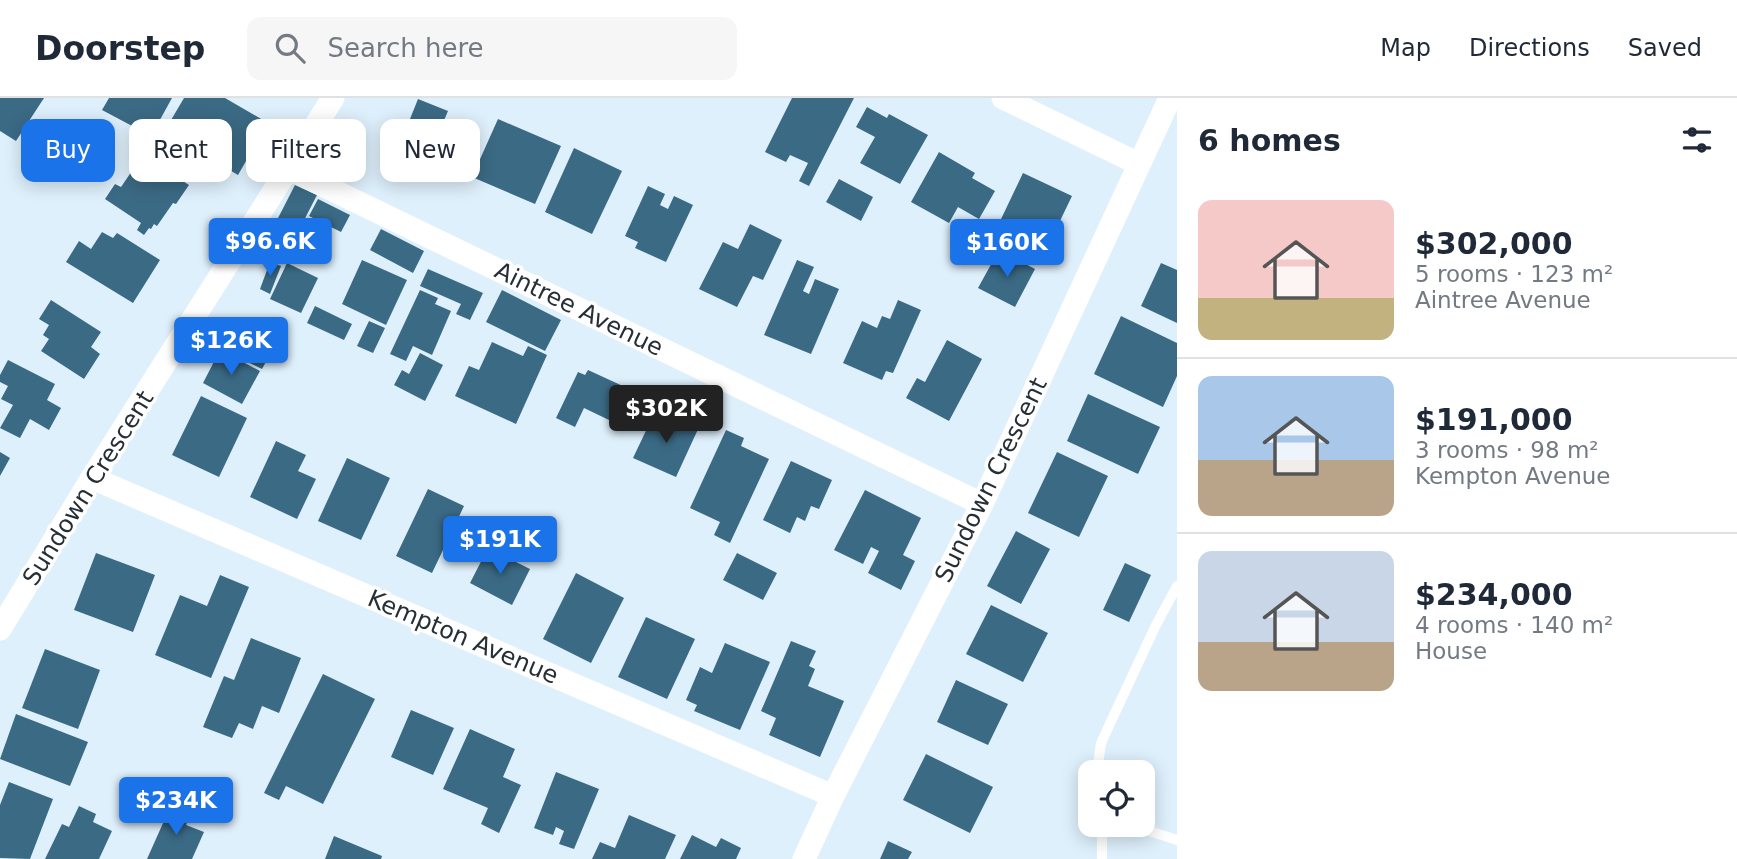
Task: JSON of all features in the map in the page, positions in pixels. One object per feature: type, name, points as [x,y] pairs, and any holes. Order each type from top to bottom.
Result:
[{"type":"street","name":"Sundown Crescent","points":[[319,119],[332,98]]},
{"type":"street","points":[[1003,98],[1139,164]]},
{"type":"street","name":"Sundown Crescent","points":[[804,859],[833,796],[982,504],[1170,98]]},
{"type":"street","name":"Sundown Crescent","points":[[0,629],[92,478],[281,182]]},
{"type":"street","name":"Aintree Avenue","points":[[316,182],[982,504]]},
{"type":"street","name":"Kempton Avenue","points":[[92,478],[833,796]]},
{"type":"lane","points":[[1099,760],[1101,743],[1177,586]]},
{"type":"lane","points":[[1155,833],[1177,840]]},
{"type":"lane","points":[[1102,837],[1102,859]]},
{"type":"building","points":[[0,98],[44,98],[30,119],[21,119],[21,133],[16,141],[0,131]]},
{"type":"building","points":[[109,98],[172,98],[160,119],[129,119],[129,124],[102,110]]},
{"type":"building","points":[[184,98],[225,98],[261,119],[246,119],[246,161],[238,175],[232,172],[232,119],[172,119]]},
{"type":"building","points":[[792,98],[854,98],[809,186],[799,181],[808,163],[790,155],[786,162],[765,152]]},
{"type":"building","points":[[418,99],[448,111],[445,119],[410,119]]},
{"type":"building","points":[[867,107],[887,118],[889,114],[928,135],[900,184],[860,163],[875,137],[856,127]]},
{"type":"building","points":[[498,119],[561,146],[535,204],[480,180],[480,159]]},
{"type":"building","points":[[574,148],[622,171],[592,234],[545,212]]},
{"type":"building","points":[[939,152],[975,173],[972,178],[995,191],[979,219],[958,207],[949,223],[911,202]]},
{"type":"building","points":[[1023,173],[1072,196],[1044,254],[1010,239],[1006,247],[991,240]]},
{"type":"building","points":[[129,175],[129,182],[184,182],[189,185],[157,226],[154,224],[144,235],[137,230],[141,223],[105,199],[115,184],[121,187]]},
{"type":"building","points":[[839,179],[873,197],[861,221],[826,202]]},
{"type":"building","points":[[295,185],[317,195],[299,230],[277,220]]},
{"type":"building","points":[[648,186],[665,194],[660,205],[668,209],[674,196],[693,205],[666,262],[635,248],[638,242],[625,236]]},
{"type":"building","points":[[318,199],[350,215],[341,232],[309,216]]},
{"type":"building","points":[[750,224],[782,240],[763,280],[753,276],[737,307],[699,289],[723,242],[738,249]]},
{"type":"building","points":[[290,229],[313,239],[303,262],[279,251]]},
{"type":"building","points":[[381,229],[424,251],[413,273],[370,250]]},
{"type":"building","points":[[102,232],[113,238],[117,233],[160,260],[133,303],[66,262],[79,241],[91,249]]},
{"type":"building","points":[[999,250],[1035,269],[1015,307],[978,288]]},
{"type":"building","points":[[362,260],[407,280],[386,325],[342,304]]},
{"type":"building","points":[[797,260],[814,267],[803,291],[809,294],[815,279],[839,289],[811,354],[764,335]]},
{"type":"building","points":[[270,262],[281,266],[270,294],[260,289]]},
{"type":"building","points":[[287,263],[318,278],[301,313],[270,299]]},
{"type":"building","points":[[1161,263],[1177,270],[1177,323],[1141,306]]},
{"type":"building","points":[[428,269],[483,293],[470,320],[456,314],[461,304],[420,286]]},
{"type":"building","points":[[420,290],[438,298],[435,304],[451,311],[432,355],[413,346],[406,361],[390,354]]},
{"type":"building","points":[[502,290],[561,320],[545,351],[486,322]]},
{"type":"building","points":[[51,300],[101,332],[91,347],[100,354],[84,379],[41,351],[49,339],[43,335],[49,325],[39,319]]},
{"type":"building","points":[[898,300],[921,310],[893,373],[886,371],[882,380],[843,363],[862,321],[877,328],[882,316],[890,319]]},
{"type":"building","points":[[315,306],[352,324],[344,340],[307,323]]},
{"type":"building","points":[[1121,316],[1177,343],[1177,376],[1163,407],[1094,374]]},
{"type":"building","points":[[369,321],[385,328],[373,353],[357,346]]},
{"type":"building","points":[[947,340],[982,359],[949,421],[906,398],[917,378],[925,382]]},
{"type":"building","points":[[232,341],[268,358],[262,369],[227,352]]},
{"type":"building","points":[[492,342],[523,356],[528,346],[547,355],[516,424],[455,396],[469,366],[479,370]]},
{"type":"building","points":[[220,350],[260,371],[242,404],[203,383]]},
{"type":"building","points":[[420,353],[443,365],[425,401],[394,385],[402,370],[409,374]]},
{"type":"building","points":[[8,360],[55,384],[47,400],[61,408],[49,430],[30,419],[20,438],[0,428],[13,405],[1,399],[8,386],[0,382],[0,375]]},
{"type":"building","points":[[588,370],[625,387],[609,420],[584,408],[575,427],[556,418],[578,372],[585,375]]},
{"type":"building","points":[[1088,394],[1160,427],[1138,474],[1067,441]]},
{"type":"building","points":[[201,396],[247,418],[219,477],[172,455]]},
{"type":"building","points":[[653,416],[677,426],[681,418],[699,427],[676,477],[633,458]]},
{"type":"building","points":[[726,430],[744,438],[741,446],[769,459],[730,543],[714,535],[720,522],[690,508]]},
{"type":"building","points":[[276,441],[306,455],[298,471],[316,479],[297,519],[250,497]]},
{"type":"building","points":[[0,452],[10,458],[0,476]]},
{"type":"building","points":[[1057,452],[1108,476],[1079,537],[1028,513]]},
{"type":"building","points":[[347,458],[390,478],[361,540],[318,521]]},
{"type":"building","points":[[791,461],[832,480],[819,509],[811,506],[805,521],[797,517],[790,533],[763,520]]},
{"type":"building","points":[[428,489],[464,506],[432,573],[396,556]]},
{"type":"building","points":[[865,490],[921,518],[903,555],[915,561],[901,590],[868,573],[879,551],[871,547],[863,564],[834,550]]},
{"type":"building","points":[[1016,531],[1050,549],[1021,604],[987,586]]},
{"type":"building","points":[[488,548],[530,569],[512,605],[470,583]]},
{"type":"building","points":[[96,553],[155,575],[133,632],[74,610]]},
{"type":"building","points":[[737,553],[777,573],[763,600],[723,580]]},
{"type":"building","points":[[1125,563],[1151,575],[1129,622],[1103,610]]},
{"type":"building","points":[[576,573],[624,598],[591,663],[543,639]]},
{"type":"building","points":[[220,575],[249,587],[211,678],[155,655],[180,595],[207,606]]},
{"type":"building","points":[[991,605],[1048,633],[1023,682],[966,654]]},
{"type":"building","points":[[646,617],[695,639],[667,699],[618,677]]},
{"type":"building","points":[[251,638],[301,658],[279,713],[262,706],[253,729],[239,723],[232,738],[203,727],[224,676],[234,680]]},
{"type":"building","points":[[791,641],[816,651],[809,666],[815,669],[808,686],[844,701],[820,757],[769,735],[776,718],[761,711]]},
{"type":"building","points":[[725,643],[770,662],[740,730],[694,711],[697,705],[686,700],[700,667],[712,673]]},
{"type":"building","points":[[45,649],[100,670],[78,729],[22,708]]},
{"type":"building","points":[[323,674],[375,699],[323,804],[286,786],[279,800],[264,793]]},
{"type":"building","points":[[956,680],[1008,704],[988,745],[937,722]]},
{"type":"building","points":[[411,710],[454,728],[433,775],[391,757]]},
{"type":"building","points":[[16,714],[88,742],[70,786],[0,759]]},
{"type":"building","points":[[470,729],[515,749],[503,777],[521,785],[499,833],[481,824],[488,808],[443,789]]},
{"type":"building","points":[[926,754],[993,787],[970,833],[903,800]]},
{"type":"building","points":[[556,772],[599,789],[574,849],[559,844],[564,831],[556,827],[553,835],[534,828]]},
{"type":"building","points":[[9,782],[53,799],[30,859],[0,858],[0,805]]},
{"type":"building","points":[[172,803],[192,811],[186,825],[204,832],[192,859],[147,859]]},
{"type":"building","points":[[79,806],[96,814],[93,822],[112,831],[99,859],[45,859],[62,824],[69,827]]},
{"type":"building","points":[[629,815],[676,835],[665,859],[592,859],[600,842],[615,848]]},
{"type":"building","points":[[692,835],[716,847],[721,838],[741,848],[736,859],[680,859]]},
{"type":"building","points":[[334,836],[382,856],[381,859],[325,859]]},
{"type":"building","points":[[888,841],[912,852],[908,859],[880,859]]}]
